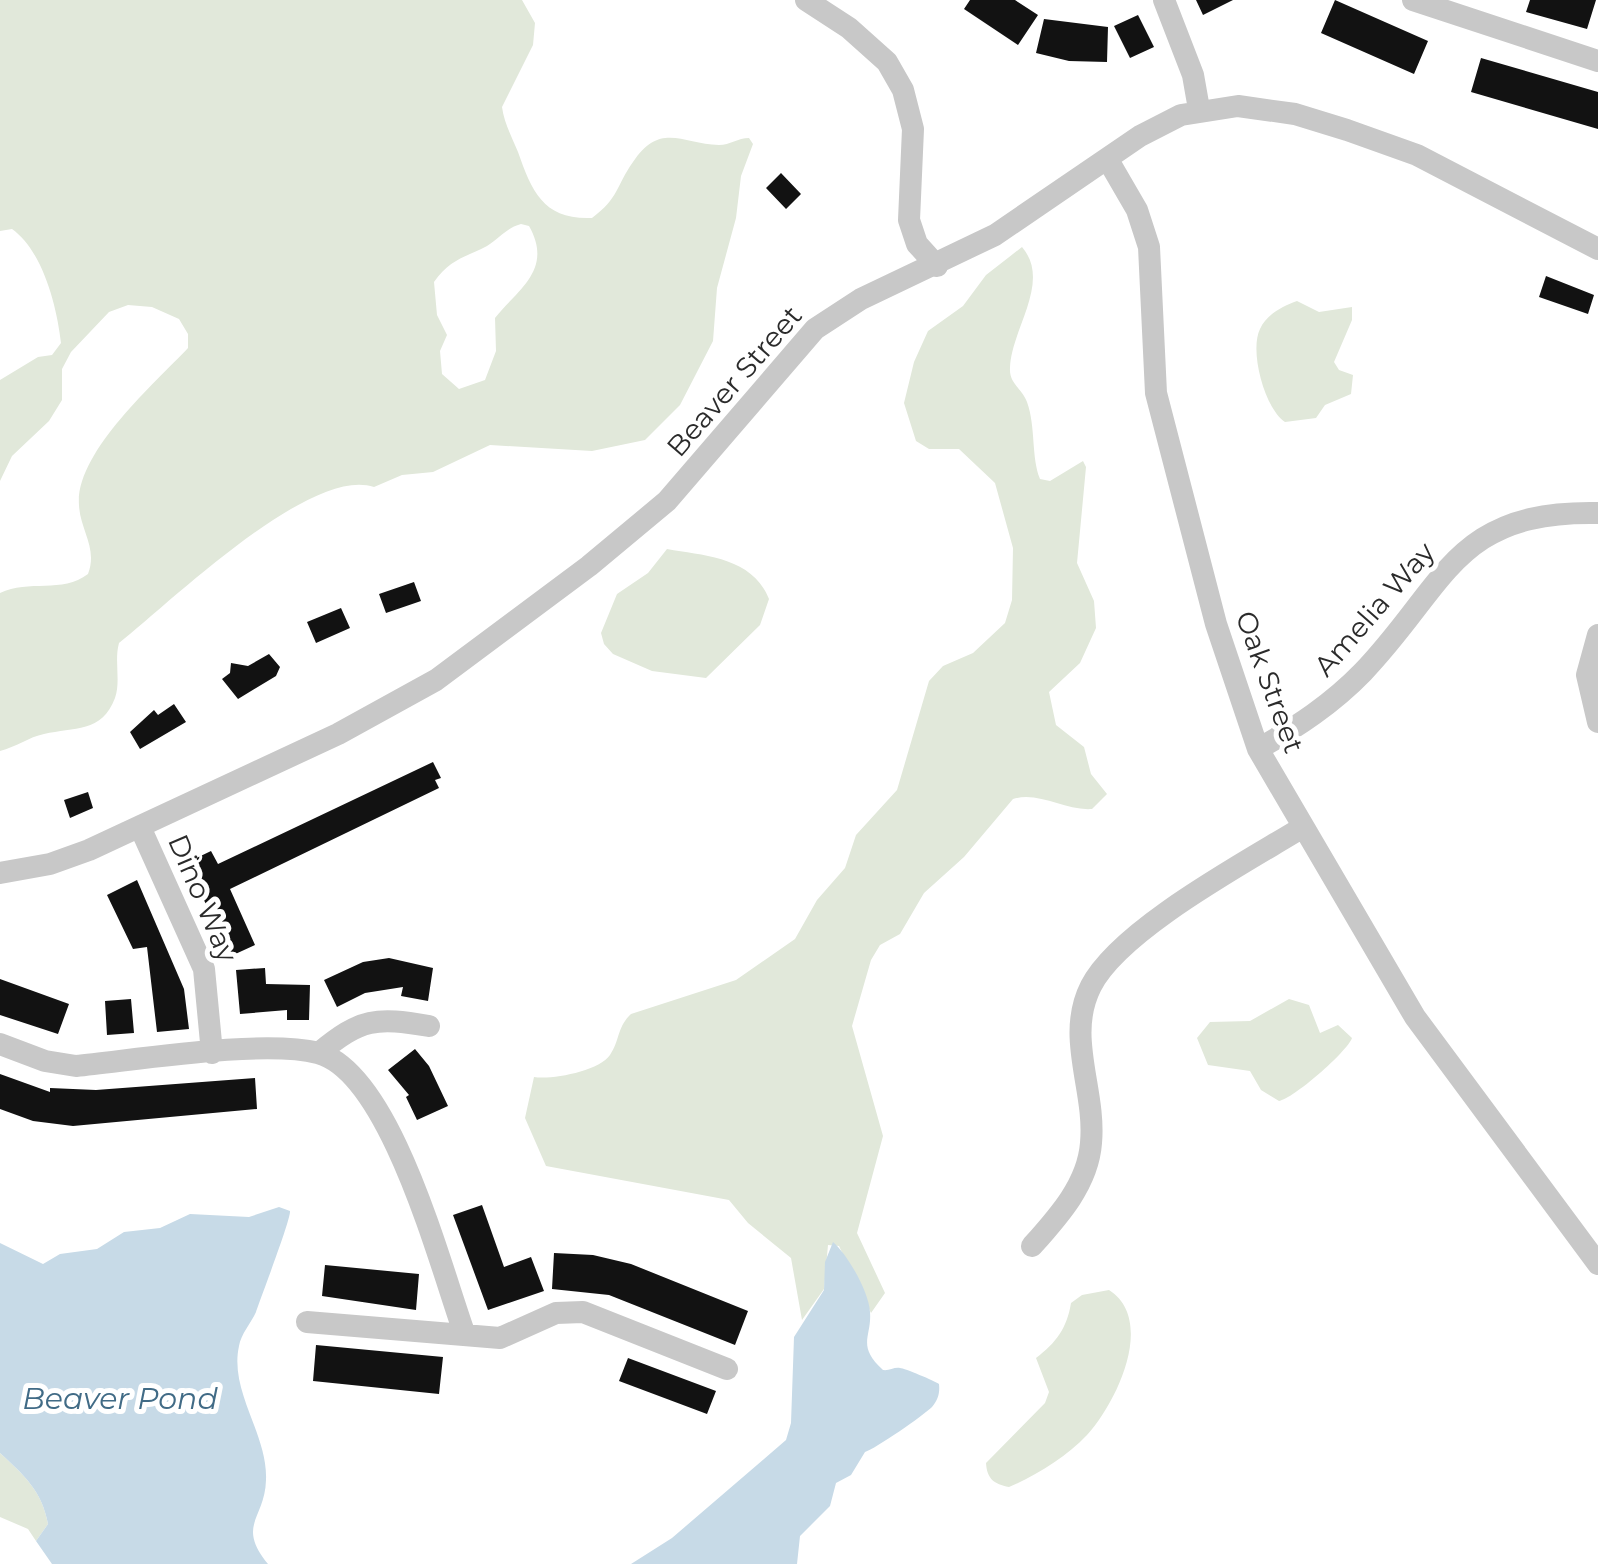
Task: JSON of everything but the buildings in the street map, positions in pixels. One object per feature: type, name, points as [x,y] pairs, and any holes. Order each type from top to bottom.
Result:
[{"type":"street","points":[[806,0],[849,28],[887,62],[904,90],[912,129],[909,220],[917,244],[937,266]]},
{"type":"street","points":[[1164,0],[1193,75],[1200,109]]},
{"type":"street","points":[[1413,0],[1598,61]]},
{"type":"street","name":"Beaver Street","points":[[0,873],[50,864],[140,827],[398,704],[472,656],[667,501],[815,329],[861,299],[937,266],[1031,214],[1162,124],[1200,109],[1238,106],[1274,110],[1346,130],[1417,156],[1598,249]]},
{"type":"street","name":"Oak Street","points":[[1108,160],[1137,210],[1149,247],[1156,393],[1216,624],[1258,749],[1415,1017],[1598,1264]]},
{"type":"street","name":"Amelia Way","points":[[1258,749],[1330,704],[1366,669],[1437,580],[1476,542],[1514,522],[1553,512],[1598,513]]},
{"type":"street","points":[[1598,636],[1588,675],[1598,722]]},
{"type":"street","name":"Dino Way","points":[[140,827],[204,969],[212,1053]]},
{"type":"street","points":[[1032,1246],[1060,1215],[1079,1184],[1092,1144],[1079,1018],[1092,983],[1119,953],[1188,899],[1303,827]]},
{"type":"street","points":[[319,1053],[342,1034],[369,1020],[429,1026]]},
{"type":"street","points":[[0,1044],[45,1061],[76,1066],[280,1050],[319,1053],[348,1068],[373,1097],[393,1136],[465,1334]]},
{"type":"street","points":[[307,1322],[500,1338],[556,1312],[583,1312],[728,1369]]},
{"type":"shaded area","points":[[0,0],[522,0],[535,23],[533,45],[502,107],[503,113],[523,166],[542,201],[551,209],[576,217],[592,218],[601,211],[633,162],[653,142],[673,138],[719,145],[749,138],[753,144],[741,176],[736,218],[717,288],[713,341],[680,405],[645,440],[592,451],[490,445],[433,472],[402,475],[374,487],[347,486],[315,496],[242,542],[119,643],[117,691],[103,717],[86,726],[38,735],[0,751],[0,593],[67,583],[88,574],[91,556],[80,514],[81,485],[119,420],[188,348],[188,334],[179,319],[152,307],[128,305],[109,312],[71,352],[62,369],[62,400],[49,421],[12,456],[0,481],[0,380],[38,357],[52,355],[61,343],[52,297],[40,265],[12,229],[0,231]],"holes":[[[529,226],[536,241],[535,267],[495,318],[496,351],[485,380],[459,389],[442,374],[440,351],[447,335],[437,315],[434,282],[452,264],[511,228]]]},
{"type":"shaded area","points":[[1022,247],[1030,261],[1032,290],[1012,353],[1010,373],[1030,412],[1040,479],[1050,481],[1083,461],[1086,467],[1077,563],[1094,601],[1096,628],[1080,663],[1049,692],[1056,725],[1084,747],[1091,774],[1107,794],[1092,809],[1033,797],[1013,799],[964,857],[924,893],[900,934],[880,945],[871,960],[852,1026],[883,1136],[857,1233],[885,1293],[871,1313],[839,1246],[828,1245],[824,1289],[802,1320],[791,1258],[748,1223],[729,1200],[546,1166],[525,1118],[534,1077],[563,1076],[596,1066],[610,1055],[631,1014],[736,980],[795,939],[817,900],[845,868],[856,835],[897,790],[929,681],[943,666],[973,653],[1005,623],[1012,600],[1013,548],[995,483],[959,449],[929,449],[916,441],[904,403],[914,362],[928,331],[963,306],[986,275]]},
{"type":"shaded area","points":[[1297,301],[1319,312],[1352,307],[1352,320],[1334,362],[1339,370],[1353,375],[1351,394],[1325,405],[1316,418],[1285,422],[1265,393],[1257,339],[1271,315]]},
{"type":"shaded area","points":[[667,549],[712,557],[740,567],[761,585],[769,599],[760,625],[706,678],[652,671],[613,654],[604,644],[601,633],[617,594],[648,573]]},
{"type":"shaded area","points":[[1289,999],[1309,1005],[1320,1033],[1338,1025],[1352,1038],[1307,1084],[1279,1101],[1261,1090],[1250,1071],[1208,1065],[1197,1038],[1210,1022],[1250,1021]]},
{"type":"shaded area","points":[[1109,1290],[1123,1303],[1130,1321],[1131,1340],[1120,1383],[1110,1403],[1087,1435],[1060,1458],[1009,1487],[995,1482],[986,1463],[1045,1403],[1049,1392],[1036,1358],[1060,1334],[1071,1303],[1082,1295]]},
{"type":"shaded area","points":[[0,1453],[24,1476],[41,1502],[48,1524],[36,1541],[28,1529],[0,1517]]},
{"type":"water","name":"Beaver Pond","points":[[279,1207],[290,1211],[289,1217],[256,1312],[240,1342],[237,1363],[265,1463],[264,1493],[253,1531],[268,1564],[52,1564],[36,1541],[48,1524],[37,1493],[0,1453],[0,1243],[43,1264],[60,1254],[97,1249],[124,1232],[160,1228],[190,1214],[249,1217]]},
{"type":"water","points":[[833,1242],[866,1294],[870,1354],[883,1370],[903,1369],[939,1384],[936,1402],[910,1424],[865,1452],[851,1475],[836,1483],[830,1506],[800,1536],[797,1564],[631,1564],[672,1538],[786,1440],[791,1423],[794,1337],[824,1290],[825,1262]]}]
